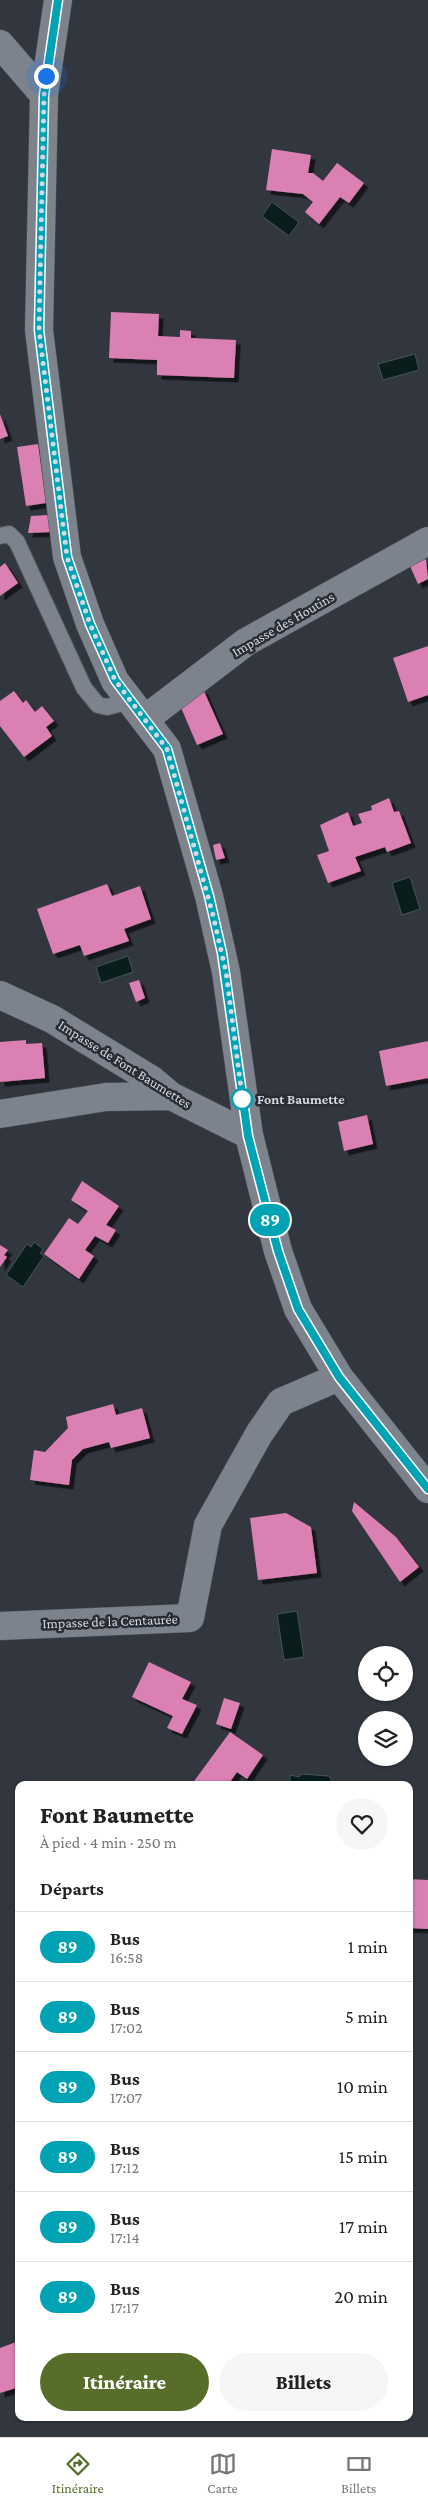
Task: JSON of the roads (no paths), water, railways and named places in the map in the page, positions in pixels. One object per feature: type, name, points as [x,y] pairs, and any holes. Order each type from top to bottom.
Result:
[{"type":"street","points":[[58,0],[44,95],[39,330],[67,557],[93,632],[115,680],[167,749],[209,896],[226,972],[248,1136],[278,1251],[298,1309],[339,1377],[428,1489]]},
{"type":"street","points":[[0,44],[44,95]]},
{"type":"street","name":"Impasse des Houtins","points":[[138,710],[246,642],[428,541]]},
{"type":"street","name":"Impasse de Font Baumettes","points":[[0,995],[52,1019],[152,1080],[171,1096],[248,1136]]},
{"type":"street","points":[[0,1114],[106,1097],[171,1096]]},
{"type":"street","name":"Impasse de la Centaurée","points":[[0,1626],[190,1618],[208,1525],[259,1434],[281,1402],[339,1377]]},
{"type":"lane","points":[[0,536],[9,534],[17,542],[84,688],[98,705],[138,710]]},
{"type":"place","name":"Font Baumette","points":[[242,1099]]}]
